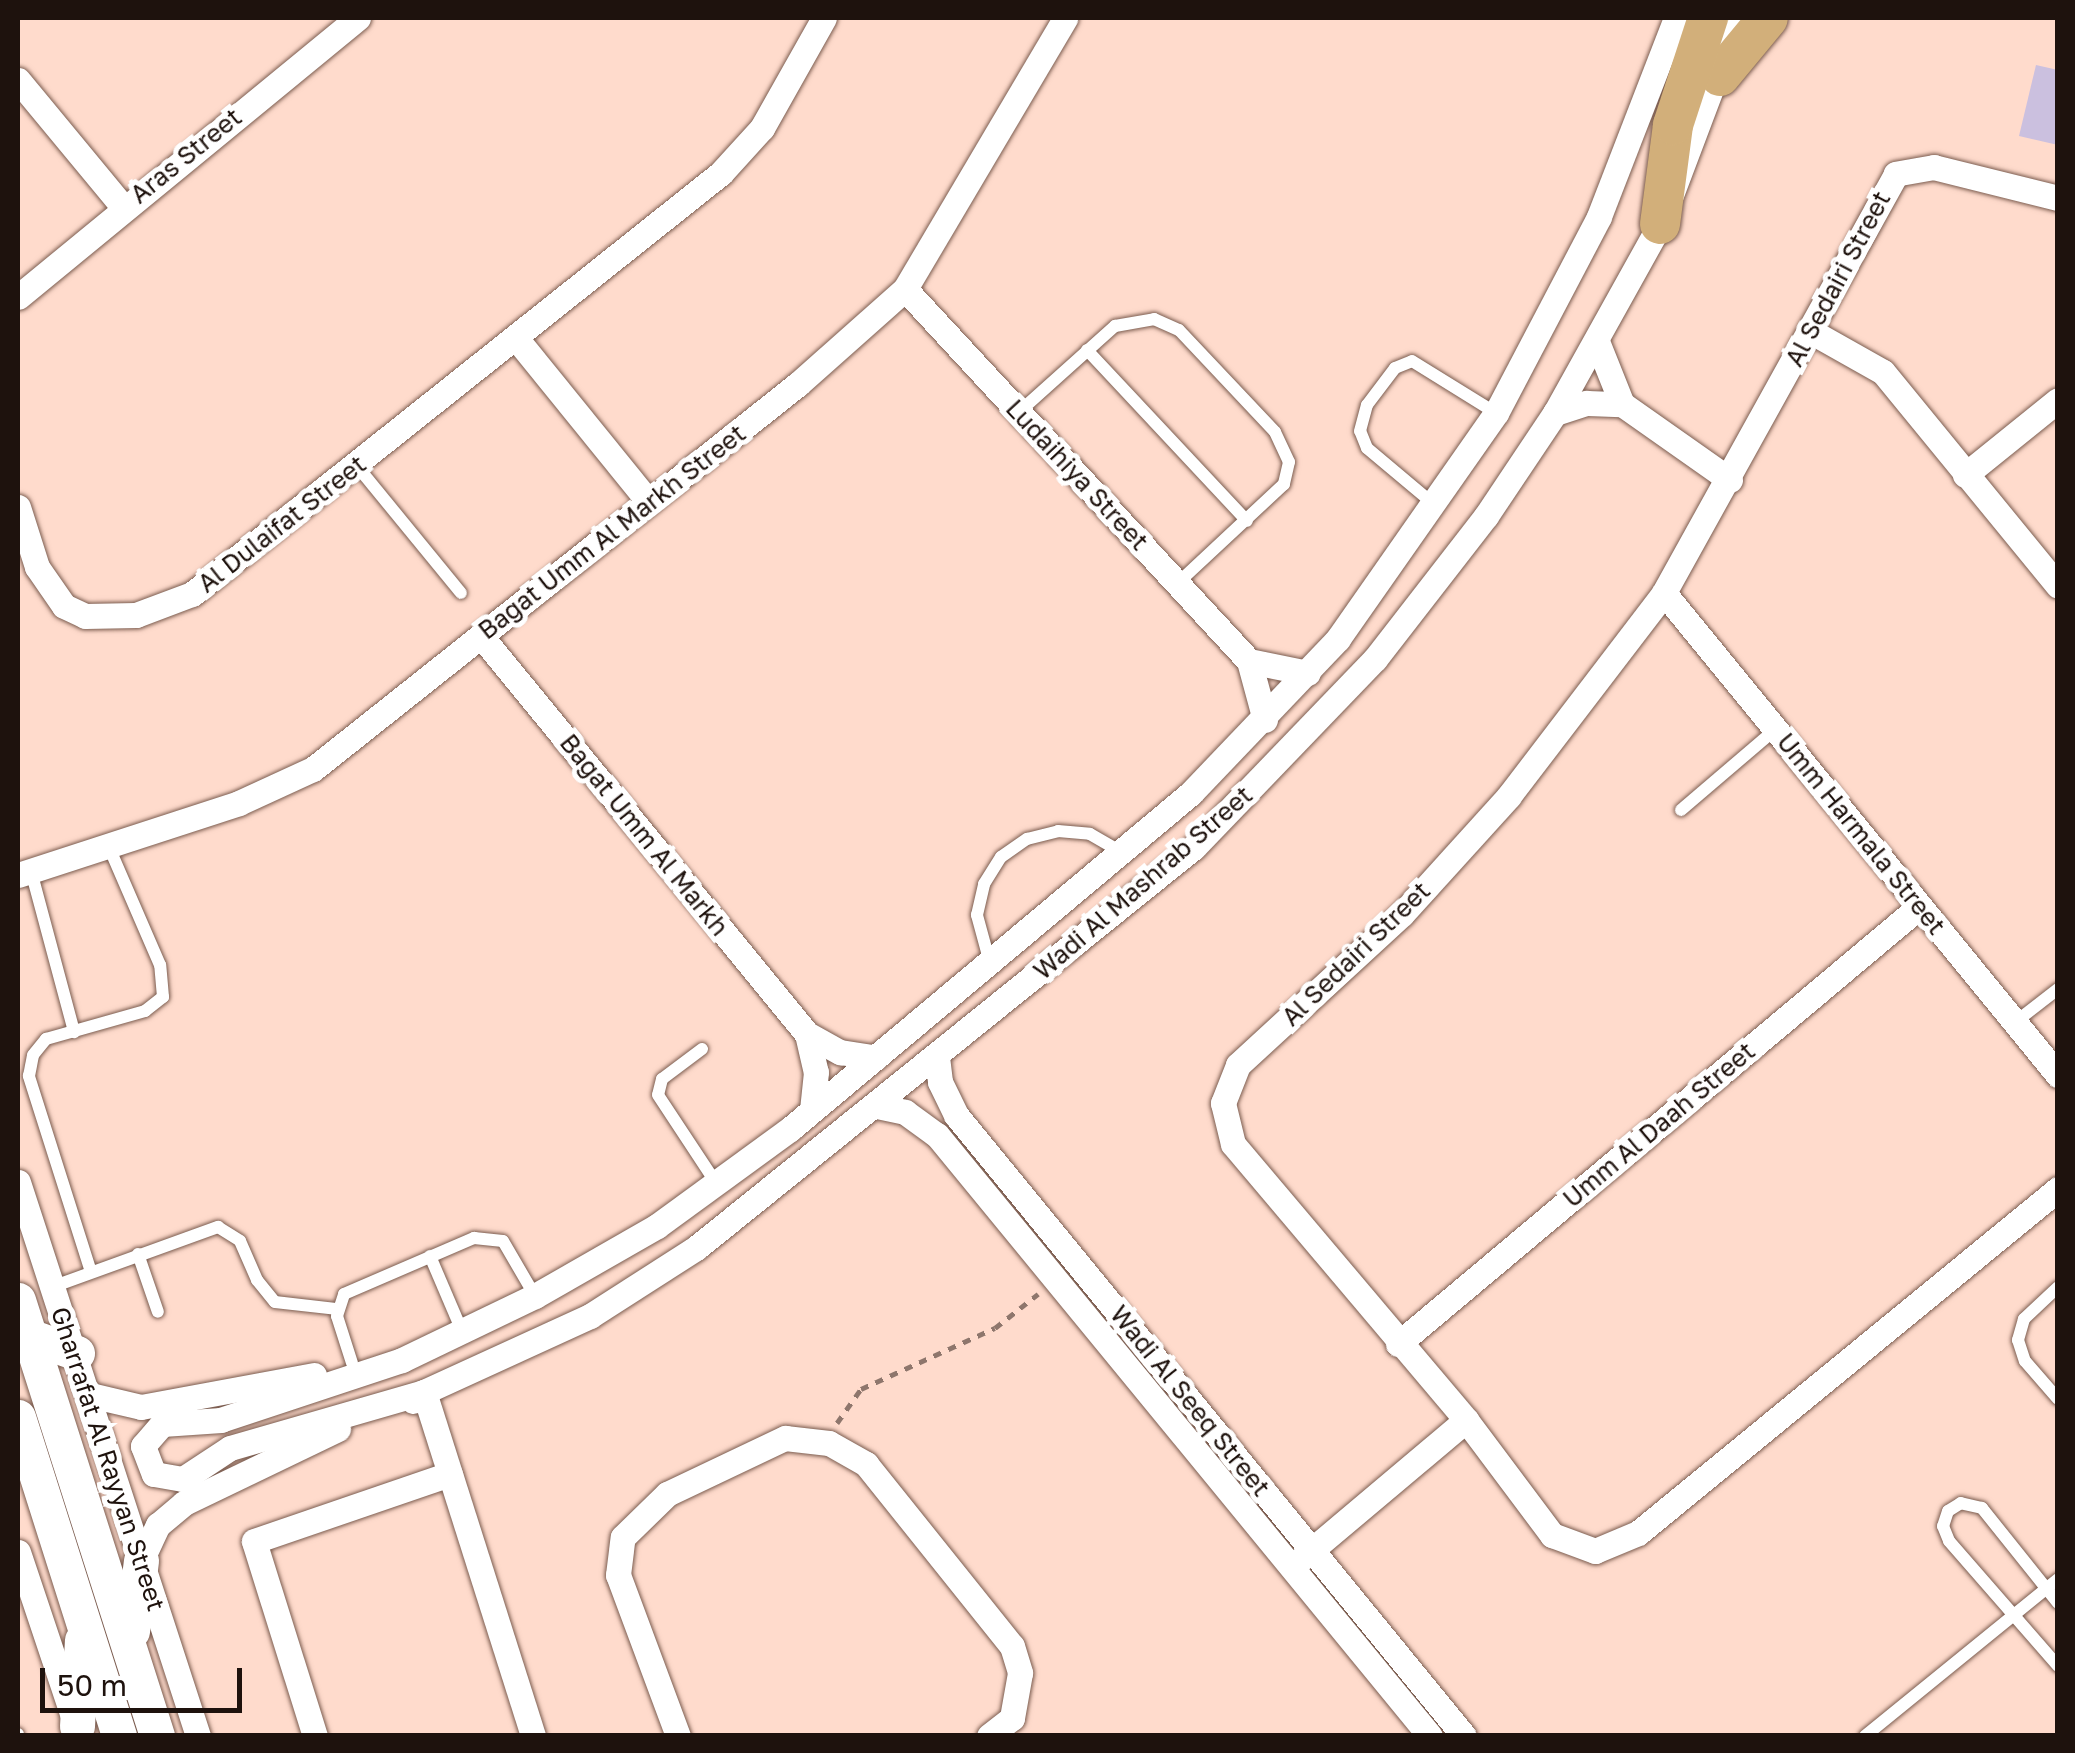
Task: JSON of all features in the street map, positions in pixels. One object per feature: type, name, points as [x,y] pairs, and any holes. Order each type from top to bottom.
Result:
[{"type":"main road","points":[[1660,224],[1673,124],[1708,18]]},
{"type":"main road","points":[[1720,76],[1768,18]]},
{"type":"main road","name":"Gharrafat Al Rayyan Street","points":[[18,1300],[157,1736]]},
{"type":"main road","points":[[29,1336],[77,1352]]},
{"type":"main road","points":[[18,1417],[84,1614],[119,1736]]},
{"type":"main road","points":[[130,1642],[140,1561]]},
{"type":"main road","points":[[78,1731],[84,1614]]},
{"type":"street","name":"Aras Street","points":[[18,297],[358,18]]},
{"type":"street","name":"Al Dulaifat Street","points":[[18,507],[37,567],[64,606],[84,616],[136,615],[192,594],[357,466],[742,153],[813,45],[824,18]]},
{"type":"street","name":"Bagat Umm Al Markh Street","points":[[24,873],[239,803],[312,768],[649,502],[905,289],[1065,18]]},
{"type":"street","name":"Wadi Al Mashrab Street","points":[[424,1392],[230,1448],[183,1479],[162,1479],[144,1456],[147,1437],[162,1424],[233,1416],[435,1344],[535,1296],[718,1185],[1121,852],[1265,720],[1308,673],[1436,506],[1496,413],[1600,217],[1676,18]]},
{"type":"street","name":"Wadi Al Mashrab Street","points":[[140,1561],[158,1525],[184,1502],[534,1346],[644,1283],[876,1106],[1194,847],[1317,724],[1432,589],[1555,413],[1598,344],[1660,224],[1720,76],[1738,18]]},
{"type":"street","points":[[18,80],[123,207]]},
{"type":"street","name":"Al Sedairi Street","points":[[2058,198],[1934,168],[1896,174],[1730,480],[1664,592],[1457,856],[1346,970],[1238,1064],[1228,1083],[1224,1124],[1233,1144],[1466,1420],[1552,1535],[1584,1549],[1618,1546],[2058,1189]]},
{"type":"street","name":"Ludaihiya Street","points":[[905,289],[1249,661],[1265,720]]},
{"type":"street","points":[[1812,332],[1883,372],[2058,586]]},
{"type":"street","points":[[516,338],[649,502]]},
{"type":"street","points":[[1598,344],[1622,404],[1730,480]]},
{"type":"street","points":[[1966,475],[2058,400]]},
{"type":"street","points":[[1555,413],[1586,403],[1622,404]]},
{"type":"street","name":"Umm Harmala Street","points":[[1664,592],[2058,1075]]},
{"type":"street","name":"Bagat Umm Al Markh","points":[[481,636],[807,1034],[840,1052],[876,1058]]},
{"type":"street","points":[[1249,661],[1308,673]]},
{"type":"street","name":"Umm Al Daah Street","points":[[1398,1344],[1920,906]]},
{"type":"street","points":[[807,1034],[816,1072],[812,1110]]},
{"type":"street","name":"Wadi Al Seeq Street","points":[[937,1056],[940,1082],[956,1116],[1464,1736]]},
{"type":"street","name":"Wadi Al Seeq Street","points":[[876,1106],[928,1125],[1430,1736]]},
{"type":"street","name":"Gharrafat Al Rayyan Street","points":[[18,1182],[77,1352],[198,1736]]},
{"type":"street","name":"Wadi Al Mashrab Street","points":[[90,1394],[141,1406],[268,1386],[435,1344]]},
{"type":"street","points":[[424,1392],[533,1736]]},
{"type":"street","points":[[1292,1566],[1466,1420]]},
{"type":"street","points":[[678,1736],[618,1575],[623,1536],[667,1494],[785,1438],[829,1443],[866,1464],[1012,1646],[1020,1673],[1012,1718],[989,1736]]},
{"type":"street","points":[[316,1736],[254,1540],[450,1474]]},
{"type":"street","points":[[18,1552],[78,1731]]},
{"type":"lane","points":[[1019,412],[1087,350],[1127,320],[1154,319],[1179,330],[1286,451],[1284,484],[1178,583]]},
{"type":"lane","points":[[1087,350],[1247,521]]},
{"type":"lane","points":[[1436,506],[1362,440],[1366,405],[1395,368],[1412,361],[1496,413]]},
{"type":"lane","points":[[357,466],[462,592]]},
{"type":"lane","points":[[1681,810],[1776,729]]},
{"type":"lane","points":[[990,963],[977,915],[984,884],[1001,857],[1027,838],[1058,830],[1090,834],[1121,852]]},
{"type":"lane","points":[[92,1272],[28,1076],[38,1046],[145,1010],[163,997],[160,966],[108,847]]},
{"type":"lane","points":[[24,873],[74,1032]]},
{"type":"lane","points":[[2014,1022],[2058,989]]},
{"type":"lane","points":[[702,1049],[662,1079],[658,1095],[718,1185]]},
{"type":"lane","points":[[52,1287],[209,1227],[226,1229],[275,1302],[336,1309]]},
{"type":"lane","points":[[336,1309],[351,1288],[430,1256],[494,1236],[510,1248],[535,1296]]},
{"type":"lane","points":[[138,1254],[158,1312]]},
{"type":"lane","points":[[430,1256],[462,1331]]},
{"type":"lane","points":[[2058,1288],[2024,1318],[2018,1340],[2025,1361],[2058,1399]]},
{"type":"lane","points":[[336,1309],[352,1363]]},
{"type":"lane","points":[[2058,1603],[1982,1508],[1954,1506],[1944,1518],[1945,1534],[2058,1666]]},
{"type":"lane","points":[[1866,1736],[2058,1579]]},
{"type":"path","points":[[829,1443],[862,1389],[994,1328],[1056,1279]]},
{"type":"building","points":[[2036,65],[2058,70],[2058,145],[2019,136]]}]
